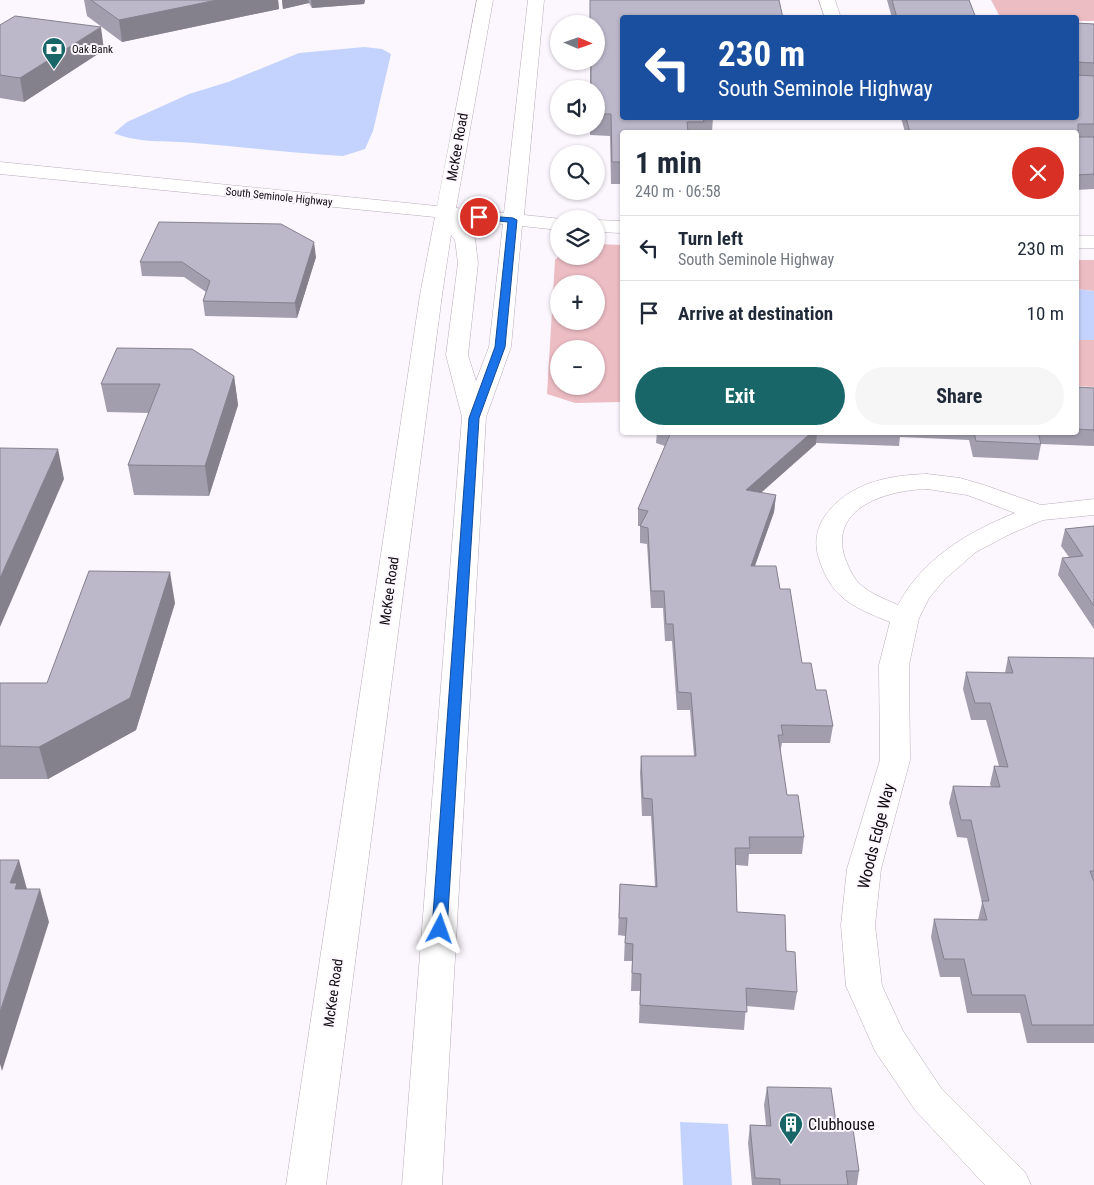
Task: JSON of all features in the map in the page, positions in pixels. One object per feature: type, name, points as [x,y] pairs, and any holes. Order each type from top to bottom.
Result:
[{"type":"main road","name":"McKee Road","points":[[306,1185],[431,295],[485,0]]},
{"type":"main road","points":[[422,1185],[474,418],[500,347],[536,0]]},
{"type":"main road","points":[[827,0],[832,15]]},
{"type":"main road","name":"South Seminole Highway","points":[[0,168],[550,223]]},
{"type":"main road","points":[[445,214],[464,239],[466,247],[468,263],[457,355],[474,418]]},
{"type":"main road","points":[[605,226],[620,227]]},
{"type":"main road","points":[[1079,242],[1094,242]]},
{"type":"main road","name":"Woods Edge Way","points":[[905,618],[880,608],[846,587],[829,555],[829,538],[832,523],[847,504],[872,490],[909,482],[948,482],[996,496],[1038,513]]},
{"type":"main road","name":"Woods Edge Way","points":[[1011,1185],[928,1098],[888,1040],[864,986],[858,925],[864,869],[895,760],[894,665],[905,618],[917,595],[935,573],[967,546],[1001,528],[1038,513],[1094,507]]},
{"type":"shaded area","points":[[991,0],[1094,0],[1094,21],[1079,21],[1079,15],[999,15]]},
{"type":"shaded area","points":[[605,244],[620,245],[620,402],[575,403],[550,395],[605,395],[605,340],[550,340],[551,330],[605,330],[605,275],[554,275],[555,265],[605,265]]},
{"type":"shaded area","points":[[1079,260],[1094,260],[1094,291],[1079,289]]},
{"type":"shaded area","points":[[1079,340],[1094,340],[1094,387],[1079,386]]},
{"type":"shaded area","points":[[550,344],[550,395],[547,394]]},
{"type":"water","points":[[364,47],[382,49],[391,54],[373,131],[365,149],[343,156],[143,140],[114,133],[127,122],[189,94],[228,82],[299,53]]},
{"type":"water","points":[[1079,289],[1094,291],[1094,340],[1079,340]]},
{"type":"water","points":[[680,1122],[728,1124],[732,1185],[683,1185]]},
{"type":"building","points":[[91,0],[217,0],[119,20]]},
{"type":"building","points":[[590,0],[779,0],[782,15],[620,15],[620,120],[704,120],[704,122],[687,122],[688,130],[620,130],[620,162],[612,162],[611,114],[605,114],[605,80],[591,80],[591,70],[605,70],[605,15],[590,15]]},
{"type":"building","points":[[892,0],[969,0],[975,15],[896,15]]},
{"type":"building","points":[[15,16],[101,27],[20,78],[0,75],[0,25]]},
{"type":"building","points":[[1079,23],[1094,24],[1094,63],[1079,62]]},
{"type":"building","points":[[1079,75],[1094,76],[1094,124],[1078,124],[1078,130],[909,130],[907,120],[1079,120]]},
{"type":"building","points":[[1079,137],[1094,137],[1094,174],[1079,175]]},
{"type":"building","points":[[159,222],[281,224],[314,242],[295,303],[203,301],[210,281],[182,262],[140,262]]},
{"type":"building","points":[[117,348],[192,349],[234,376],[205,466],[128,465],[160,384],[101,384]]},
{"type":"building","points":[[1079,387],[1094,388],[1094,430],[1079,429]]},
{"type":"building","points":[[670,435],[809,435],[746,490],[776,495],[751,566],[776,566],[780,589],[790,589],[802,663],[811,663],[816,690],[826,690],[833,726],[781,725],[783,735],[778,735],[787,795],[798,795],[804,837],[749,837],[750,848],[735,848],[737,912],[785,915],[786,951],[795,952],[797,992],[746,988],[747,1012],[640,1005],[641,974],[632,973],[633,944],[625,943],[627,918],[619,918],[620,884],[657,887],[652,799],[643,798],[641,756],[696,756],[691,693],[678,692],[673,624],[666,624],[664,591],[651,591],[648,528],[640,526],[648,511],[638,509]]},
{"type":"building","points":[[975,435],[1039,435],[1041,444],[976,441]]},
{"type":"building","points":[[0,448],[58,449],[0,578]]},
{"type":"building","points":[[1094,526],[1094,606],[1062,558],[1083,556],[1065,529]]},
{"type":"building","points":[[89,571],[170,572],[130,698],[39,747],[0,746],[0,683],[47,683]]},
{"type":"building","points":[[1008,657],[1094,658],[1094,871],[1090,871],[1094,882],[1094,1025],[1032,1025],[1025,995],[972,995],[964,959],[944,959],[934,919],[987,920],[982,901],[989,901],[971,820],[961,820],[953,786],[1000,787],[994,766],[1008,767],[990,703],[975,703],[966,672],[1013,673]]},
{"type":"building","points":[[0,860],[19,860],[10,883],[17,883],[15,889],[40,889],[0,1012]]},
{"type":"building","name":"Clubhouse","points":[[767,1087],[831,1088],[837,1129],[853,1129],[859,1171],[846,1171],[848,1185],[780,1185],[780,1179],[755,1178],[750,1125],[771,1126]]},
{"type":"place","name":"Oak Bank","points":[[54,70]]},
{"type":"place","name":"Clubhouse","points":[[791,1145]]},
{"type":"route","points":[[440,929],[474,418],[500,347],[513,220],[479,217]]}]
